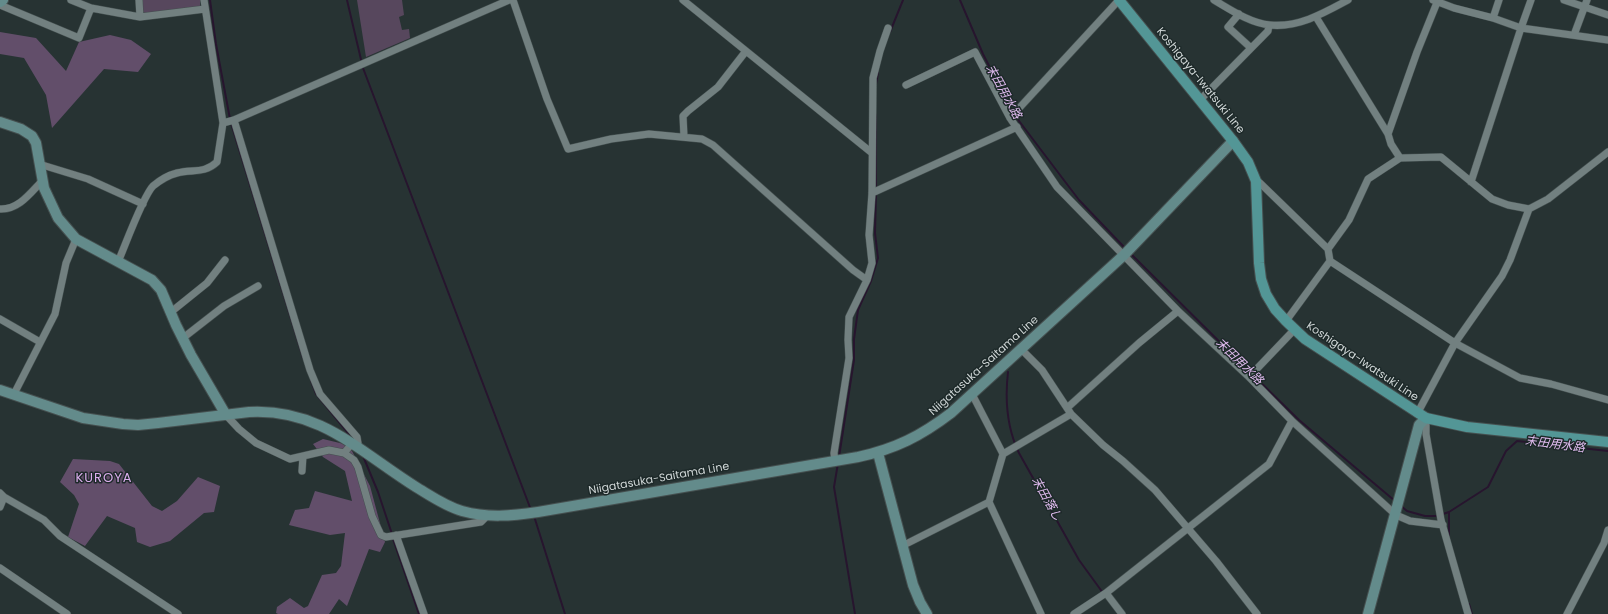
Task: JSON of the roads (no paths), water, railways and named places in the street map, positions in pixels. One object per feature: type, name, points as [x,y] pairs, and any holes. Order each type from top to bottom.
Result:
[{"type":"main road","points":[[0,3],[3,0]]},
{"type":"main road","name":"Koshigaya-Iwatsuki Line","points":[[1119,0],[1233,141],[1248,162],[1256,181],[1261,279],[1266,294],[1275,309],[1294,330],[1316,348],[1421,416],[1467,427],[1608,442]]},
{"type":"main road","points":[[0,122],[21,129],[32,136],[36,143],[44,188],[58,218],[76,239],[152,280],[161,290],[183,338],[226,415]]},
{"type":"main road","name":"Niigatasuka-Saitama Line","points":[[0,390],[83,418],[123,424],[138,425],[263,411],[294,415],[325,427],[354,445],[396,475],[440,502],[462,511],[488,516],[538,512],[835,462],[878,453],[925,432],[972,394],[1124,256],[1233,141]]},
{"type":"main road","points":[[1368,614],[1420,425],[1421,416]]},
{"type":"main road","points":[[878,453],[916,594],[927,614]]},
{"type":"street","points":[[71,0],[91,8],[140,17],[205,9]]},
{"type":"street","points":[[139,0],[140,17]]},
{"type":"street","points":[[118,262],[142,204],[151,187],[177,173],[210,169],[217,162],[223,123],[204,0]]},
{"type":"street","points":[[223,123],[234,120],[509,0]]},
{"type":"street","points":[[513,0],[547,99],[568,149],[611,139],[649,134],[702,140],[713,145],[866,280]]},
{"type":"street","points":[[683,0],[872,153]]},
{"type":"street","points":[[1010,118],[1119,0]]},
{"type":"street","points":[[1214,0],[1239,14],[1269,25],[1287,25],[1316,17],[1348,0]]},
{"type":"street","points":[[1493,18],[1500,0]]},
{"type":"street","points":[[1471,182],[1531,0]]},
{"type":"street","points":[[1564,0],[1585,3],[1608,15]]},
{"type":"street","points":[[1388,134],[1436,1],[1521,28],[1608,40]]},
{"type":"street","points":[[0,3],[79,38],[91,8]]},
{"type":"street","points":[[1574,35],[1585,3]]},
{"type":"street","points":[[1239,14],[1228,27],[1251,48]]},
{"type":"street","points":[[1316,17],[1388,134],[1391,144],[1400,158]]},
{"type":"street","points":[[1200,100],[1268,31],[1269,25]]},
{"type":"street","points":[[835,462],[834,453],[849,358],[849,317],[872,263],[869,235],[872,193],[873,78],[888,28]]},
{"type":"street","points":[[684,137],[683,116],[718,87],[746,51]]},
{"type":"street","points":[[906,85],[975,52],[1010,118],[1057,187],[1178,312],[1249,377],[1292,421],[1396,514],[1410,521],[1443,525]]},
{"type":"street","points":[[234,120],[310,370],[320,394],[358,437],[358,443],[350,446],[344,453]]},
{"type":"street","points":[[872,193],[1016,127]]},
{"type":"street","points":[[1328,249],[1349,220],[1368,179],[1400,158],[1441,157],[1492,199],[1508,205],[1528,209],[1548,198],[1608,152]]},
{"type":"street","points":[[39,164],[88,179],[142,204]]},
{"type":"street","points":[[0,209],[6,210],[16,207],[43,180]]},
{"type":"street","points":[[1256,181],[1260,183],[1328,249],[1330,261],[1306,296],[1286,321]]},
{"type":"street","points":[[1468,614],[1443,525],[1426,434],[1421,416],[1455,343],[1502,276],[1510,260],[1528,209]]},
{"type":"street","points":[[14,394],[55,314],[66,263],[76,239]]},
{"type":"street","points":[[171,312],[207,283],[225,260]]},
{"type":"street","points":[[1330,261],[1455,343],[1520,378],[1551,384],[1608,400]]},
{"type":"street","points":[[183,338],[224,306],[258,286]]},
{"type":"street","points":[[1003,454],[1069,411],[1139,343],[1178,312]]},
{"type":"street","points":[[0,319],[40,342]]},
{"type":"street","points":[[1249,377],[1294,330]]},
{"type":"street","points":[[1021,349],[1042,370],[1069,411],[1102,445],[1155,490],[1257,614]]},
{"type":"street","points":[[972,394],[1003,454],[989,502],[1041,614]]},
{"type":"street","points":[[226,415],[239,429],[256,443],[290,458],[329,450],[344,453],[354,460],[358,468],[377,529],[381,535],[386,537],[481,522],[488,516]]},
{"type":"street","points":[[1074,614],[1106,593],[1187,528],[1255,477],[1269,464],[1292,421]]},
{"type":"street","points":[[302,471],[303,456]]},
{"type":"street","points":[[0,507],[2,495],[44,520],[60,536],[178,614]]},
{"type":"street","points":[[902,546],[989,502]]},
{"type":"street","points":[[1567,614],[1604,543],[1608,530]]},
{"type":"street","points":[[396,535],[424,614]]},
{"type":"street","points":[[0,568],[68,614]]},
{"type":"street","points":[[1106,593],[1122,614]]},
{"type":"waterway","points":[[210,0],[216,44],[230,119]]},
{"type":"waterway","points":[[347,0],[363,68],[531,510]]},
{"type":"waterway","points":[[890,32],[903,0]]},
{"type":"waterway","name":"末田用水路","points":[[960,0],[983,54],[1013,113],[1079,200],[1125,248]]},
{"type":"waterway","points":[[876,84],[878,73]]},
{"type":"waterway","points":[[876,115],[876,188]]},
{"type":"waterway","points":[[231,123],[303,358]]},
{"type":"waterway","points":[[839,457],[854,360],[854,339],[858,310],[871,281],[878,258],[875,233],[876,193]]},
{"type":"waterway","name":"末田用水路","points":[[1130,253],[1250,372]]},
{"type":"waterway","name":"末田落し","points":[[1008,372],[1007,402],[1009,423],[1019,453],[1079,560],[1103,593]]},
{"type":"waterway","name":"末田用水路","points":[[1253,375],[1299,420],[1395,501]]},
{"type":"waterway","points":[[311,381],[316,394],[353,439]]},
{"type":"waterway","name":"末田用水路","points":[[1401,506],[1407,511],[1425,516],[1437,516],[1449,512],[1488,487],[1506,451],[1517,441],[1608,451]]},
{"type":"waterway","points":[[363,456],[378,492],[392,534]]},
{"type":"waterway","points":[[838,463],[834,487],[855,614]]},
{"type":"waterway","points":[[1449,512],[1449,536]]},
{"type":"waterway","points":[[534,516],[565,614]]},
{"type":"waterway","points":[[393,539],[419,614]]},
{"type":"waterway","points":[[1469,604],[1472,614]]},
{"type":"district","name":"KUROYA","points":[[104,479]]}]
